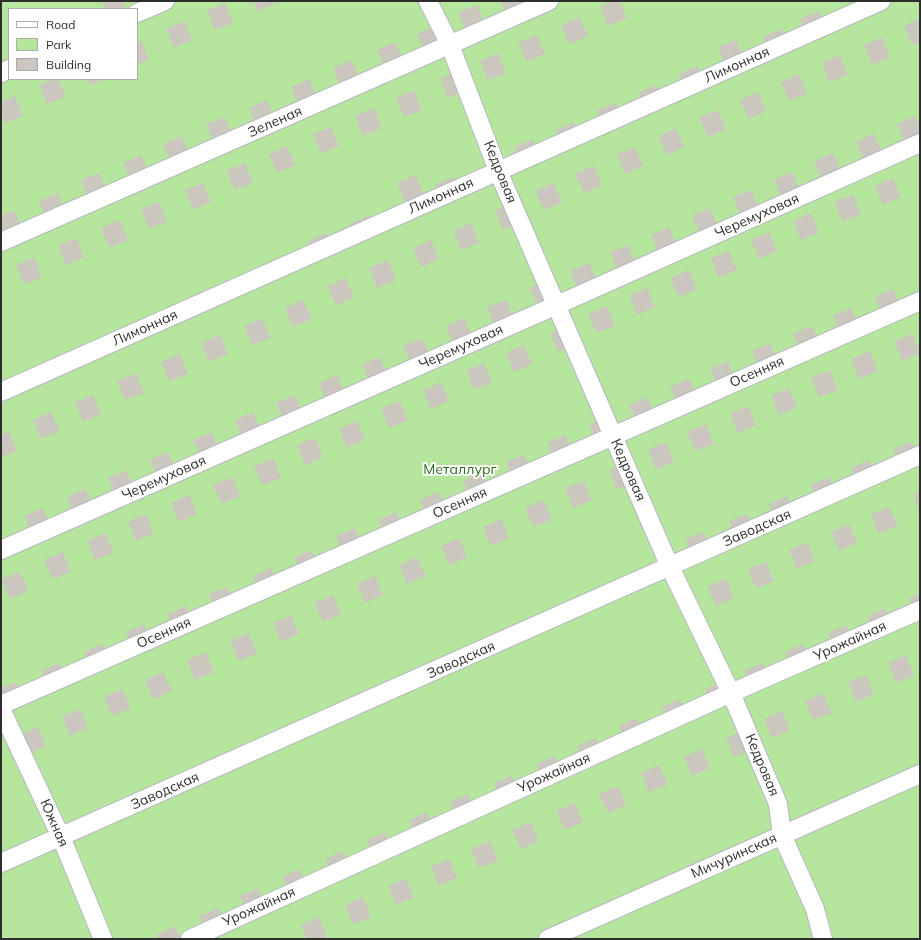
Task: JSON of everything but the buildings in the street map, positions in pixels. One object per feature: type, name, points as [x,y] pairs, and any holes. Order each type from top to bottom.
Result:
[{"type":"street","points":[[138,13],[166,1]]},
{"type":"street","name":"Кедровая","points":[[428,1],[450,45],[498,171],[670,567],[731,693],[778,804],[782,835],[815,909],[823,939]]},
{"type":"street","name":"Зеленая","points":[[1,242],[549,1]]},
{"type":"street","name":"Лимонная","points":[[1,392],[881,1]]},
{"type":"street","name":"Черемуховая","points":[[1,550],[920,143]]},
{"type":"street","name":"Осенняя","points":[[1,705],[920,301]]},
{"type":"street","name":"Заводская","points":[[1,863],[920,455]]},
{"type":"street","name":"Урожайная","points":[[190,939],[731,693],[920,610]]},
{"type":"street","name":"Южная","points":[[1,709],[61,837],[103,939]]},
{"type":"street","name":"Мичуринская","points":[[548,939],[920,774]]},
{"type":"green space","name":"Металлург","points":[[1,1],[920,1],[920,939],[1,939]]}]
